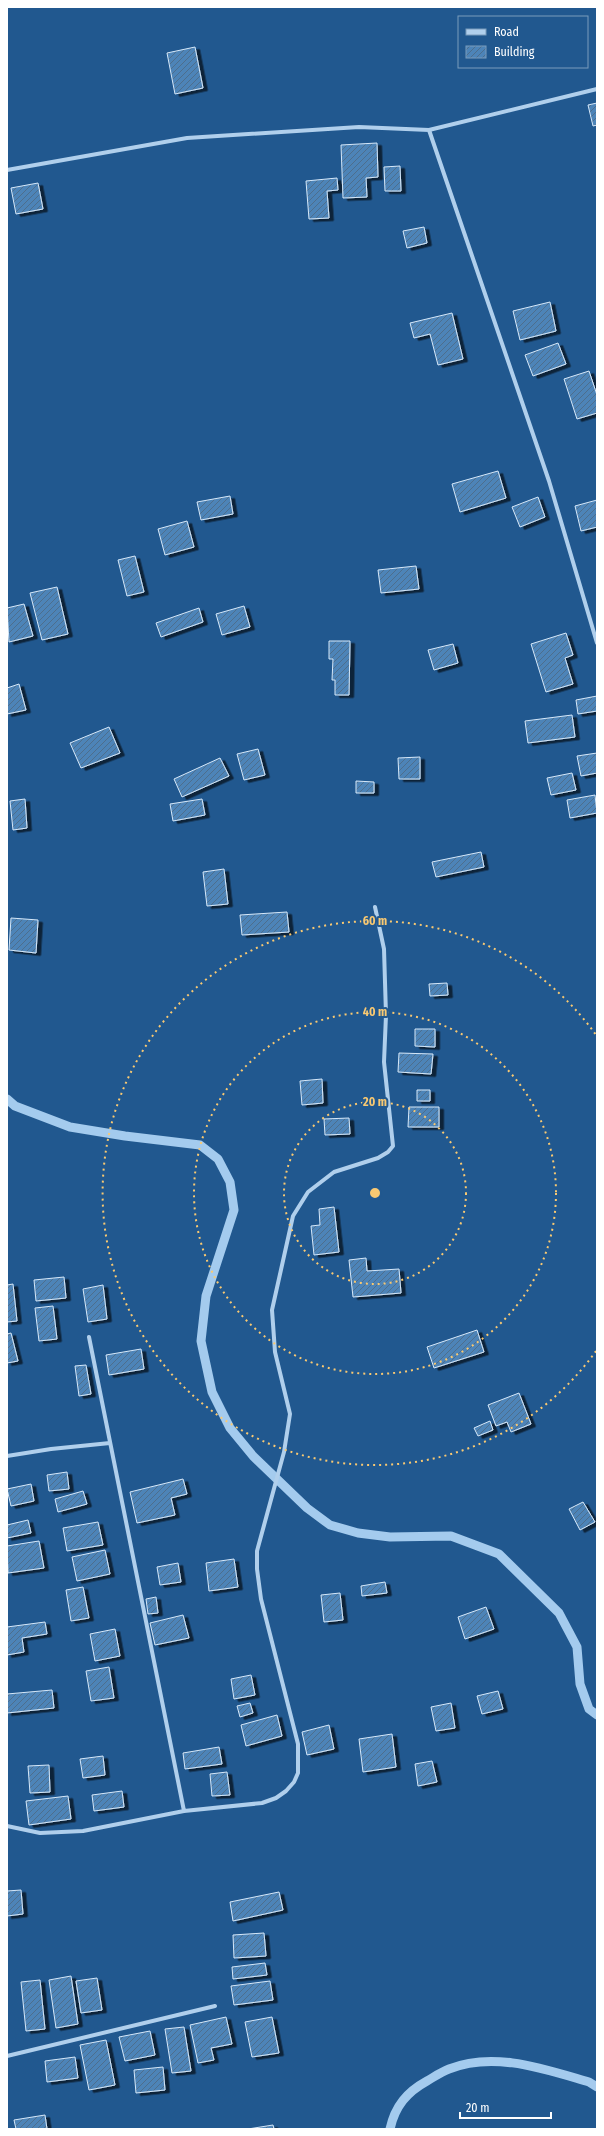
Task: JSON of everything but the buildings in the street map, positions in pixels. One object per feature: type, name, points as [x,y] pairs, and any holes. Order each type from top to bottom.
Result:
[{"type":"street","points":[[7,170],[187,138],[359,127],[429,130],[597,89]]},
{"type":"street","points":[[429,130],[549,481],[597,643]]},
{"type":"street","points":[[7,1826],[40,1833],[83,1831],[184,1811],[269,1800],[286,1791],[298,1773],[298,1744],[259,1586],[257,1551],[284,1452],[290,1414],[274,1352],[272,1310],[293,1216],[308,1192],[334,1172],[378,1158],[388,1152],[393,1146],[384,1062],[386,1015],[384,949],[375,907]]},
{"type":"street","points":[[89,1337],[184,1811]]},
{"type":"street","points":[[7,1456],[51,1449],[110,1443]]},
{"type":"street","points":[[7,2056],[215,2006]]},
{"type":"waterway","points":[[7,1099],[15,1106],[70,1127],[125,1136],[200,1145],[218,1159],[230,1182],[234,1210],[206,1296],[201,1341],[212,1392],[230,1428],[253,1456],[307,1508],[330,1525],[358,1533],[390,1537],[451,1536],[499,1554],[559,1613],[577,1647],[580,1684],[589,1709],[597,1715]]},
{"type":"waterway","points":[[390,2129],[395,2113],[403,2100],[413,2090],[449,2069],[466,2064],[501,2062],[537,2067],[589,2082],[597,2087]]}]
